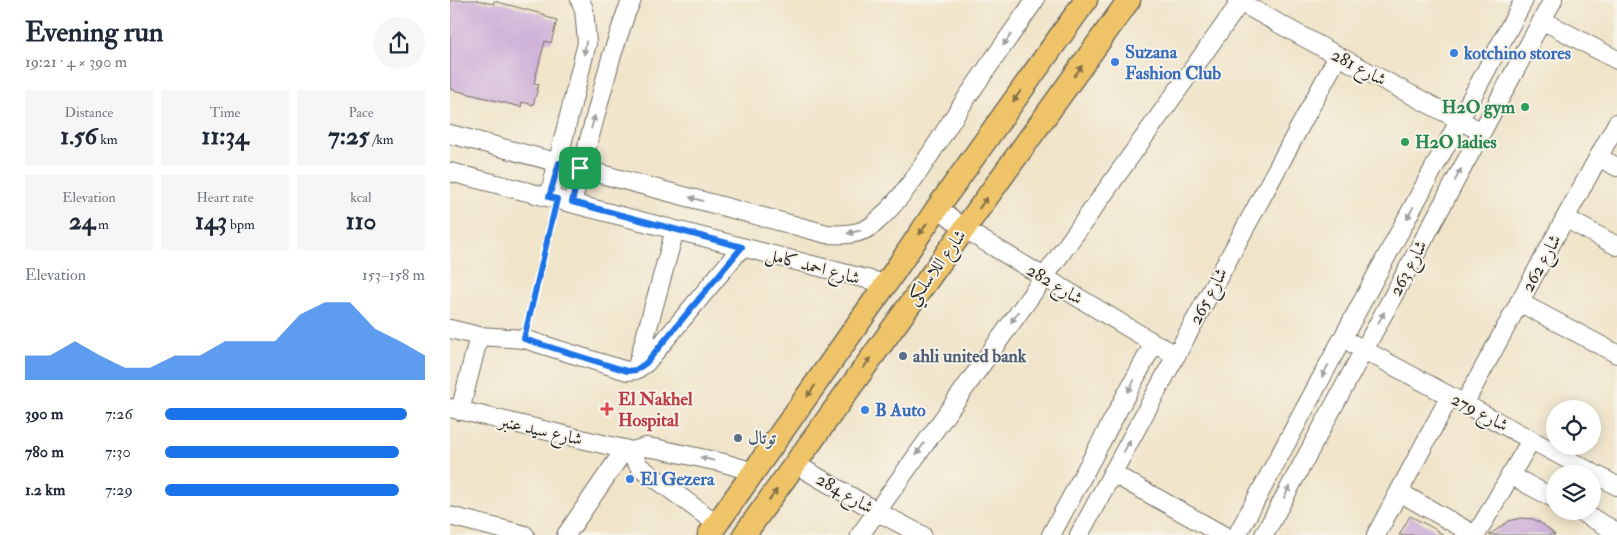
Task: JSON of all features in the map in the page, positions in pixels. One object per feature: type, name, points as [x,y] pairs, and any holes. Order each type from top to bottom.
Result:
[{"type":"main road","name":"شارع اللاسلكي","points":[[713,530],[938,207],[1086,0]]},
{"type":"main road","name":"شارع اللاسلكي","points":[[744,535],[1129,0]]},
{"type":"street","points":[[559,200],[559,163],[587,43],[584,9],[580,0]]},
{"type":"street","points":[[559,200],[580,168],[611,58],[632,0]]},
{"type":"street","points":[[450,134],[827,234],[858,233],[873,225],[914,178],[977,82],[1035,0]]},
{"type":"street","name":"شارع 263","points":[[1237,535],[1524,0]]},
{"type":"street","points":[[860,535],[1239,1]]},
{"type":"street","name":"شارع 281","points":[[1239,1],[1482,132]]},
{"type":"street","name":"شارع 263","points":[[1264,535],[1542,20],[1550,1]]},
{"type":"street","points":[[1542,20],[1617,60]]},
{"type":"street","name":"شارع 265","points":[[1079,535],[1338,56]]},
{"type":"street","name":"شارع 262","points":[[1376,535],[1399,492],[1520,302],[1617,122]]},
{"type":"street","points":[[1598,157],[1617,167]]},
{"type":"street","name":"شارع احمد كامل","points":[[450,172],[886,284]]},
{"type":"street","name":"شارع 282","points":[[938,207],[964,229],[1043,278],[1176,355]]},
{"type":"street","points":[[1565,218],[1617,246]]},
{"type":"street","points":[[636,370],[675,230]]},
{"type":"street","points":[[450,329],[478,336],[524,339],[627,371],[636,370],[646,363],[742,247]]},
{"type":"street","points":[[1520,302],[1617,354]]},
{"type":"street","points":[[455,409],[478,336]]},
{"type":"street","name":"شارع 279","points":[[1343,338],[1617,486]]},
{"type":"street","points":[[1050,535],[1154,343]]},
{"type":"street","name":"شارع سيد عنبر","points":[[455,409],[628,450],[645,447],[659,448],[754,472]]},
{"type":"street","points":[[1399,492],[1475,535],[1531,440]]},
{"type":"street","points":[[566,535],[628,450],[640,467],[713,530]]},
{"type":"street","name":"شارع 284","points":[[795,464],[922,535]]},
{"type":"street","points":[[1112,473],[1223,535]]},
{"type":"street","points":[[1510,475],[1546,494]]},
{"type":"street","points":[[451,518],[525,535]]},
{"type":"street","points":[[1592,520],[1607,530]]},
{"type":"path","points":[[524,339],[559,200]]},
{"type":"building","points":[[450,0],[477,0],[493,4],[494,1],[546,15],[546,17],[557,20],[551,43],[545,41],[534,83],[539,84],[533,105],[522,102],[521,107],[450,89]]},
{"type":"building","points":[[1410,516],[1433,528],[1444,535],[1399,535]]},
{"type":"building","points":[[1521,518],[1533,519],[1544,525],[1555,535],[1489,535],[1509,521]]},
{"type":"place","name":"kotchino stores","points":[[1454,53]]},
{"type":"place","name":"Suzana Fashion Club","points":[[1115,62]]},
{"type":"place","name":"H2O gym","points":[[1525,107]]},
{"type":"place","name":"H2O ladies","points":[[1405,142]]},
{"type":"place","name":"ahli united bank","points":[[903,356]]},
{"type":"place","name":"El Nakhel Hospital","points":[[607,409]]},
{"type":"place","name":"B Auto","points":[[865,410]]},
{"type":"place","name":"توتال","points":[[738,438]]},
{"type":"place","name":"El Gezera","points":[[630,479]]},
{"type":"route","points":[[559,163],[580,168],[572,202],[742,247],[646,363],[636,370],[627,371],[524,339],[557,199],[549,197],[559,163]]}]
